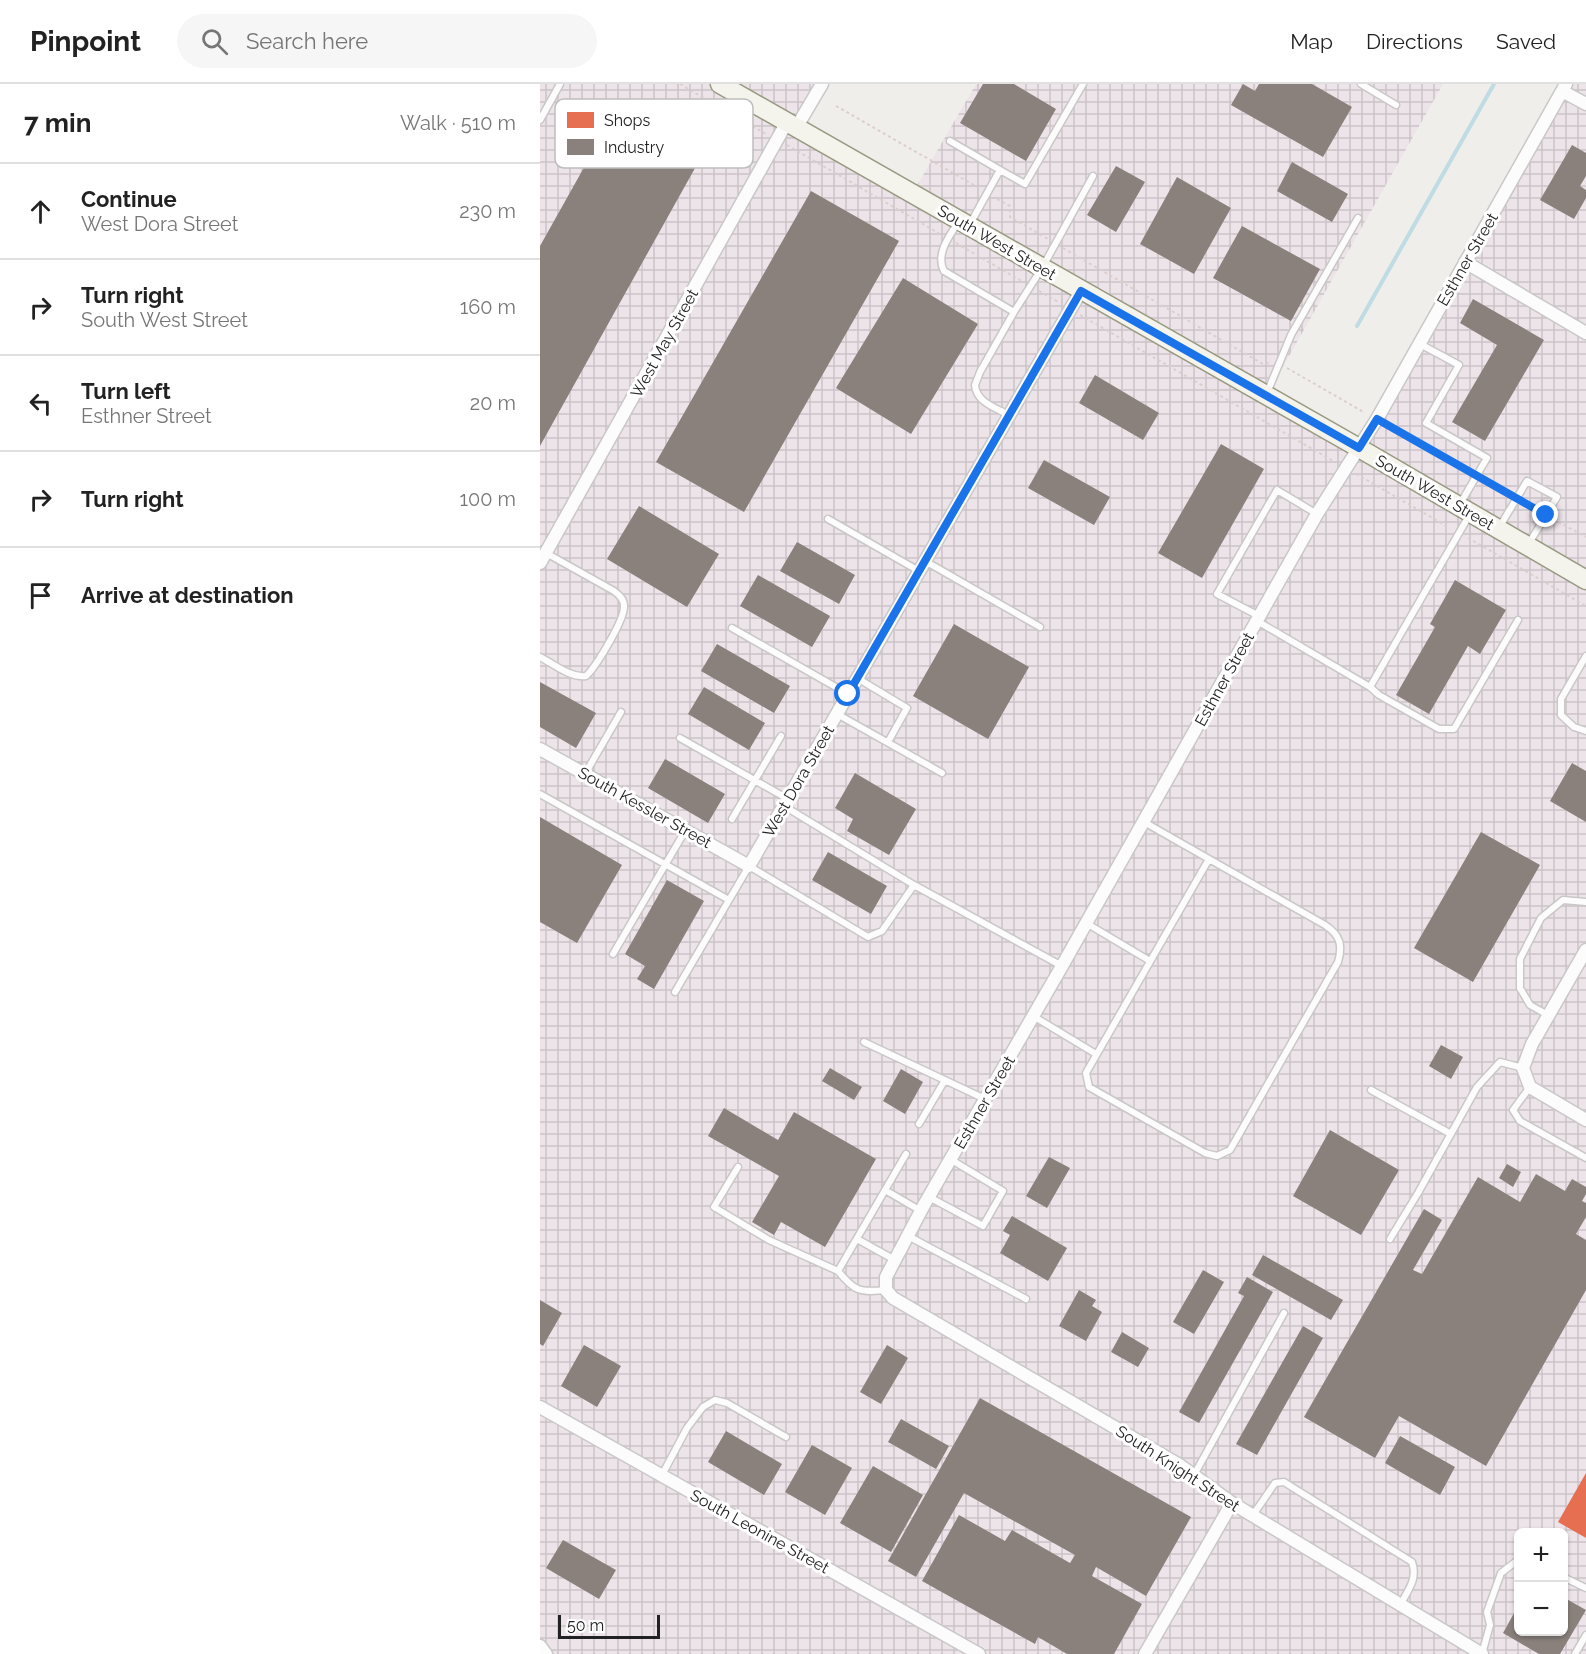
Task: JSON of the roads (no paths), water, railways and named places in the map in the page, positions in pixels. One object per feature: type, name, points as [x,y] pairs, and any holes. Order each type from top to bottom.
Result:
[{"type":"main road","name":"South West Street","points":[[720,84],[746,99]]},
{"type":"main road","name":"South West Street","points":[[753,103],[1586,580]]},
{"type":"street","name":"West May Street","points":[[543,558],[777,140],[792,125],[822,84]]},
{"type":"street","points":[[1564,87],[1586,104]]},
{"type":"street","name":"Esthner Street","points":[[886,1290],[886,1276],[928,1197],[1062,966],[1317,514],[1377,419],[1564,87]]},
{"type":"street","points":[[1465,262],[1586,333]]},
{"type":"street","name":"West Dora Street","points":[[749,866],[1081,291]]},
{"type":"street","name":"South Kessler Street","points":[[540,749],[749,866]]},
{"type":"street","points":[[1586,950],[1532,1044],[1526,1078],[1586,1120]]},
{"type":"street","name":"South Knight Street","points":[[886,1290],[893,1298],[1194,1476],[1232,1503],[1482,1654]]},
{"type":"street","name":"South Leonine Street","points":[[540,1407],[979,1654]]},
{"type":"street","points":[[1145,1654],[1232,1503]]},
{"type":"street","points":[[540,1646],[546,1654]]},
{"type":"lane","points":[[540,120],[560,84]]},
{"type":"lane","points":[[950,141],[1025,184],[1083,84]]},
{"type":"lane","points":[[1361,84],[1396,105]]},
{"type":"lane","points":[[1000,170],[987,193],[964,223],[948,239],[940,260],[944,271],[1014,312]]},
{"type":"lane","points":[[1009,415],[986,403],[975,392],[975,385],[980,372],[1093,176]]},
{"type":"lane","points":[[1266,396],[1291,335],[1358,218]]},
{"type":"lane","points":[[1370,687],[1460,533],[1477,476],[1487,458],[1426,423],[1459,365],[1419,343]]},
{"type":"lane","points":[[1498,529],[1527,481],[1557,497],[1528,546]]},
{"type":"lane","points":[[1317,514],[1277,490],[1217,594],[1370,687],[1379,695],[1439,729],[1454,729],[1518,620]]},
{"type":"lane","points":[[828,519],[1040,627]]},
{"type":"lane","points":[[540,657],[573,674],[586,676],[600,659],[623,614],[624,604],[622,598],[614,591],[543,558]]},
{"type":"lane","points":[[732,628],[848,694]]},
{"type":"lane","points":[[1586,656],[1562,699],[1561,715],[1574,727],[1586,731]]},
{"type":"lane","points":[[857,678],[907,708],[888,742]]},
{"type":"lane","points":[[585,774],[621,712]]},
{"type":"lane","points":[[837,714],[942,773]]},
{"type":"lane","points":[[732,819],[781,735]]},
{"type":"lane","points":[[680,738],[755,780],[914,885],[1062,966]]},
{"type":"lane","points":[[540,794],[729,900]]},
{"type":"lane","points":[[1143,822],[1209,859],[1325,925],[1336,933],[1342,948],[1338,962],[1230,1150],[1217,1156],[1205,1153],[1089,1087],[1086,1073],[1209,859]]},
{"type":"lane","points":[[613,954],[685,831]]},
{"type":"lane","points":[[675,992],[749,866],[868,937],[882,931],[914,885]]},
{"type":"lane","points":[[1548,1015],[1530,1005],[1520,988],[1520,959],[1540,918],[1563,900],[1586,902]]},
{"type":"lane","points":[[1086,923],[1150,961]]},
{"type":"lane","points":[[1033,1016],[1096,1054]]},
{"type":"lane","points":[[864,1042],[985,1099]]},
{"type":"lane","points":[[1390,1239],[1477,1087],[1500,1062],[1526,1078],[1513,1110],[1521,1121],[1586,1158]]},
{"type":"lane","points":[[919,1124],[945,1080]]},
{"type":"lane","points":[[1371,1090],[1451,1134]]},
{"type":"lane","points":[[838,1271],[906,1154]]},
{"type":"lane","points":[[928,1197],[983,1226],[1003,1191],[950,1159]]},
{"type":"lane","points":[[738,1167],[714,1207],[769,1240],[838,1271],[862,1292],[886,1290]]},
{"type":"lane","points":[[885,1190],[921,1211]]},
{"type":"lane","points":[[908,1236],[1026,1299]]},
{"type":"lane","points":[[857,1239],[895,1260]]},
{"type":"lane","points":[[1194,1476],[1284,1313]]},
{"type":"lane","points":[[662,1476],[687,1428],[703,1407],[716,1400],[727,1403],[786,1437]]},
{"type":"lane","points":[[1252,1515],[1275,1483],[1284,1482],[1413,1562],[1416,1572],[1413,1582],[1400,1605]]},
{"type":"lane","points":[[1482,1654],[1490,1625],[1487,1612],[1501,1573],[1514,1563]]},
{"type":"lane","points":[[1568,1579],[1586,1588]]},
{"type":"lane","points":[[1575,1654],[1586,1635]]},
{"type":"waterway","points":[[1357,326],[1494,84]]}]
